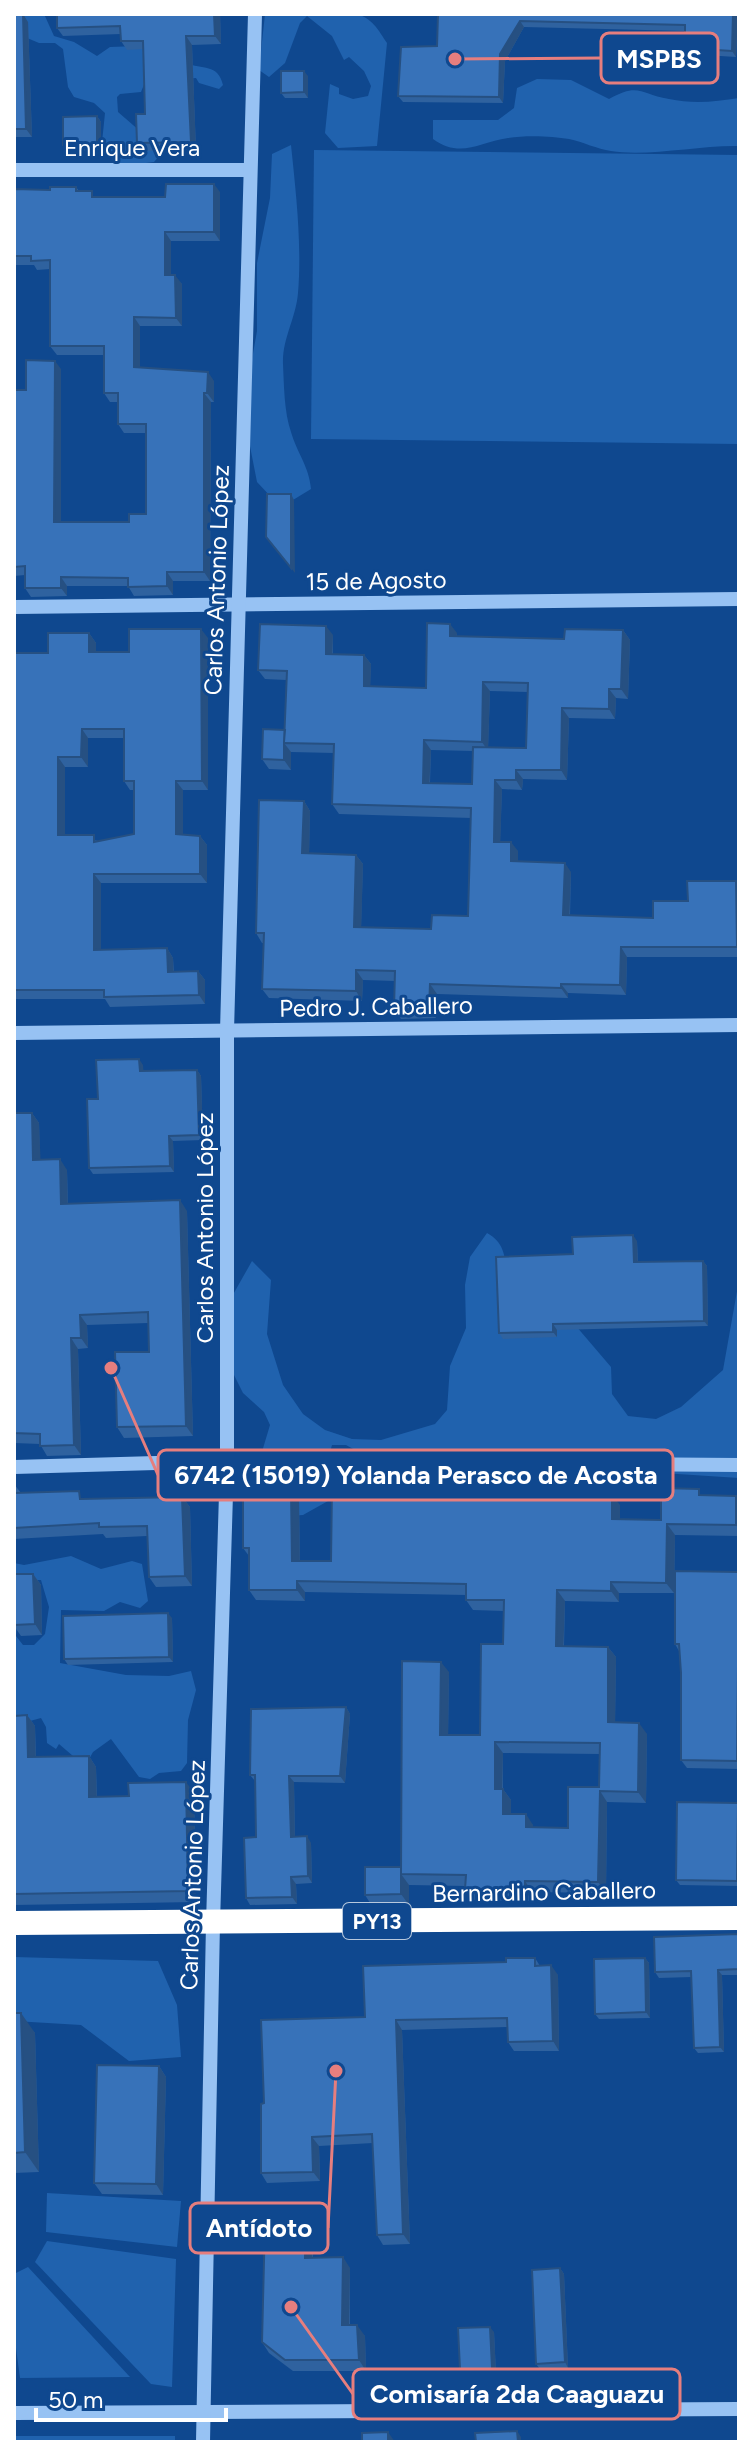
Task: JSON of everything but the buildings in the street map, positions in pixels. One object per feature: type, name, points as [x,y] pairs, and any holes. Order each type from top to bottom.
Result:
[{"type":"highway","name":"Bernardino Caballero","points":[[14,1923],[739,1918]]},
{"type":"street","name":"Carlos Antonio López","points":[[203,2442],[213,1923],[227,1461],[227,1031],[255,14]]},
{"type":"street","name":"Enrique Vera","points":[[14,170],[250,170]]},
{"type":"street","name":"15 de Agosto","points":[[14,607],[739,599]]},
{"type":"street","name":"Pedro J. Caballero","points":[[14,1033],[739,1025]]},
{"type":"street","points":[[14,1467],[227,1461],[739,1465]]},
{"type":"street","points":[[14,2413],[739,2409]]},
{"type":"shaded area","points":[[14,14],[44,14],[54,36],[74,42],[97,56],[110,47],[166,45],[186,63],[213,70],[223,85],[219,89],[199,83],[196,78],[145,82],[141,92],[120,94],[117,97],[118,112],[148,138],[160,155],[154,162],[123,166],[101,152],[105,113],[94,103],[74,97],[68,87],[63,49],[55,43],[39,43],[20,35]]},
{"type":"shaded area","points":[[265,14],[355,14],[374,25],[387,43],[377,146],[338,148],[325,133],[330,84],[339,88],[339,94],[353,99],[368,96],[371,86],[364,71],[349,57],[344,60],[332,36],[307,16],[300,23],[285,63],[269,77],[259,70]]},
{"type":"shaded area","points":[[537,79],[571,80],[609,99],[634,90],[686,102],[739,98],[739,146],[625,152],[569,139],[523,136],[461,149],[433,139],[433,120],[498,120],[514,108],[517,88]]},
{"type":"shaded area","points":[[291,145],[298,219],[299,275],[297,302],[283,355],[284,389],[289,424],[311,489],[293,500],[272,498],[257,482],[248,436],[246,393],[257,331],[257,263],[270,198],[272,154]]},
{"type":"shaded area","points":[[314,150],[739,155],[739,444],[311,439]]},
{"type":"shaded area","points":[[487,1233],[501,1247],[508,1280],[570,1319],[611,1367],[612,1394],[628,1416],[656,1419],[681,1407],[723,1370],[739,1280],[739,1478],[570,1467],[503,1480],[462,1466],[395,1472],[346,1445],[332,1445],[328,1459],[341,1464],[362,1482],[303,1515],[275,1517],[261,1455],[270,1425],[264,1412],[243,1393],[230,1367],[226,1307],[252,1261],[271,1280],[267,1334],[283,1385],[303,1414],[325,1430],[352,1439],[381,1440],[435,1424],[447,1410],[450,1366],[466,1328],[465,1285],[470,1257]]},
{"type":"shaded area","points":[[71,1556],[101,1569],[132,1561],[142,1564],[148,1601],[140,1608],[120,1602],[104,1611],[61,1610],[60,1663],[126,1675],[169,1676],[191,1671],[196,1690],[188,1720],[187,1763],[181,1771],[159,1773],[150,1779],[139,1777],[111,1739],[93,1752],[88,1761],[73,1756],[59,1744],[56,1749],[47,1743],[46,1727],[41,1718],[30,1721],[14,1718],[14,1563],[24,1565]],"holes":[[[20,1580],[41,1580],[49,1607],[45,1634],[34,1645],[23,1645],[16,1636]]]},
{"type":"shaded area","points":[[14,1957],[158,1961],[177,2005],[181,2057],[129,2061],[81,2025],[14,2021]]},
{"type":"shaded area","points":[[47,2193],[181,2201],[177,2247],[46,2232]]},
{"type":"shaded area","points":[[47,2241],[176,2259],[172,2387],[151,2384],[35,2262]]},
{"type":"shaded area","points":[[28,2267],[130,2377],[20,2378],[14,2333],[14,2274]]},
{"type":"shaded area","points":[[14,2436],[175,2436],[175,2442],[14,2442]]},
{"type":"place","name":"MSPBS","points":[[455,59]]},
{"type":"place","name":"6742 (15019) Yolanda Perasco de Acosta","points":[[111,1368]]},
{"type":"place","name":"Antídoto","points":[[336,2071]]},
{"type":"place","name":"Comisaría 2da Caaguazu","points":[[291,2307]]}]
